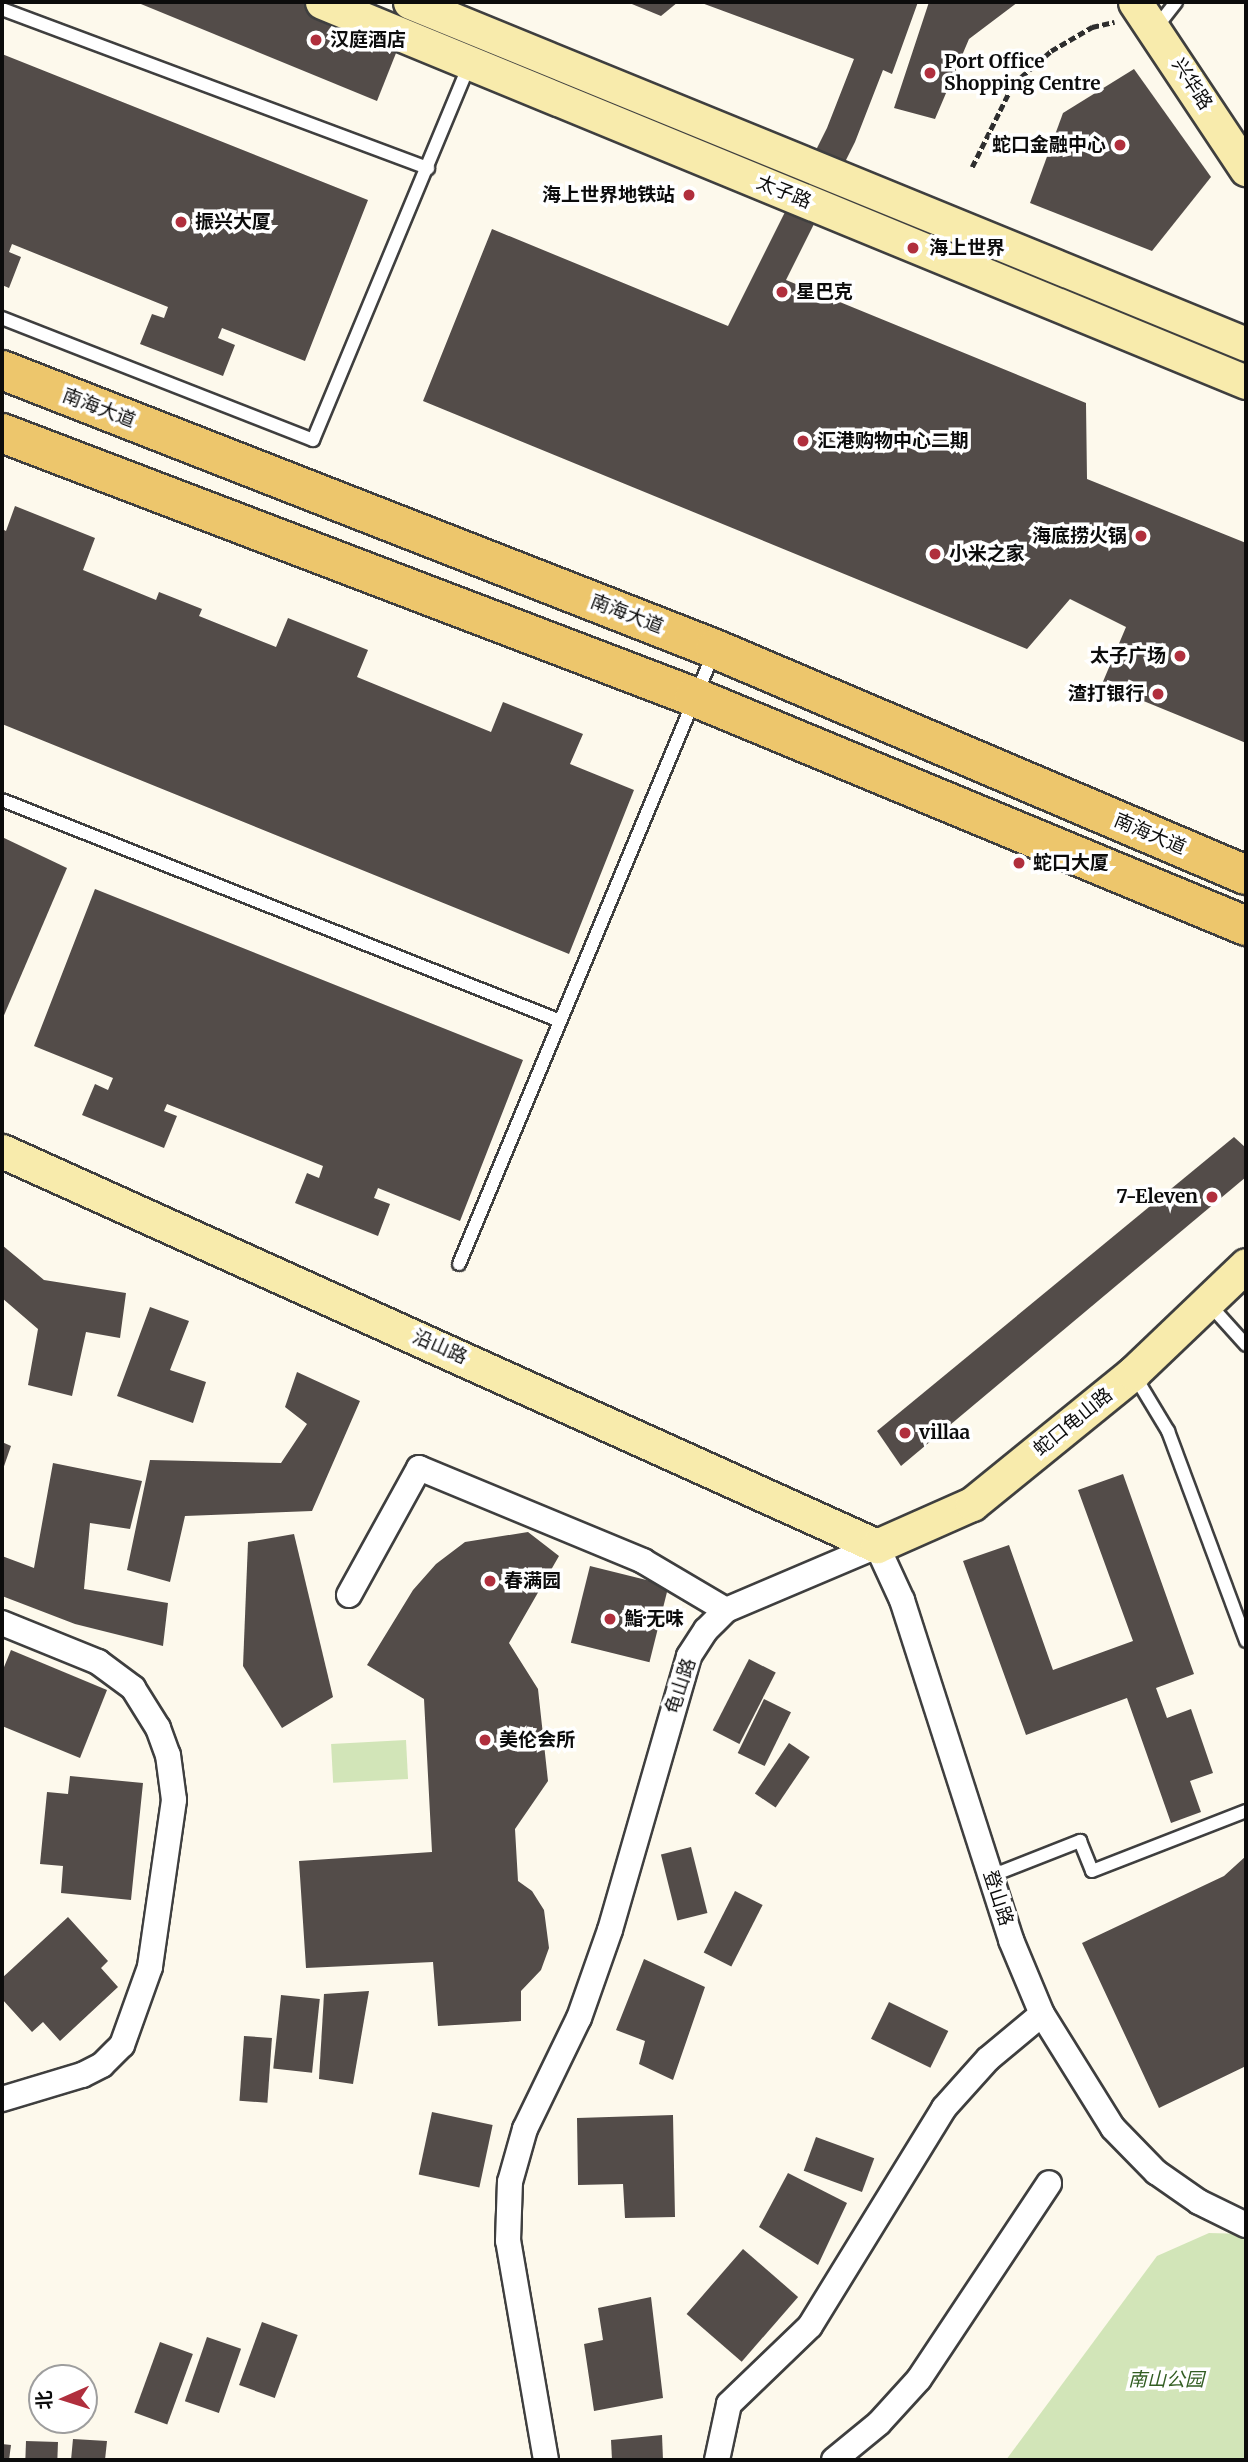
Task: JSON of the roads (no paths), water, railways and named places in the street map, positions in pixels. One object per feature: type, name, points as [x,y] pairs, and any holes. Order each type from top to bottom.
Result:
[{"type":"main road","name":"太子路","points":[[322,2],[1246,382]]},
{"type":"main road","name":"太子路","points":[[410,2],[1246,344]]},
{"type":"main road","name":"兴华路","points":[[1144,14],[1246,169]]},
{"type":"main road","name":"南海大道","points":[[2,370],[715,649],[1246,875]]},
{"type":"main road","points":[[2,433],[694,697],[1246,926]]},
{"type":"main road","name":"沿山路","points":[[2,1151],[877,1546]]},
{"type":"main road","name":"蛇口龟山路","points":[[877,1546],[972,1504],[1133,1373],[1246,1265]]},
{"type":"street","points":[[349,1595],[419,1468],[643,1562],[726,1610]]},
{"type":"street","name":"龟山路","points":[[546,2460],[508,2241],[510,2182],[525,2129],[579,2018],[610,1930],[689,1656],[726,1610],[877,1546]]},
{"type":"street","name":"登山路","points":[[877,1546],[902,1600],[991,1876],[1042,2014],[1113,2128],[1156,2172],[1199,2202],[1246,2225]]},
{"type":"street","points":[[2,1623],[98,1661],[133,1688],[162,1737],[174,1800],[150,1967],[122,2045],[102,2065],[82,2075],[2,2099]]},
{"type":"street","points":[[716,2460],[729,2404],[810,2326],[944,2108],[988,2059],[1042,2014]]},
{"type":"street","points":[[834,2460],[879,2423],[919,2379],[1049,2183]]},
{"type":"lane","points":[[1144,14],[1176,2]]},
{"type":"lane","points":[[2,9],[428,167]]},
{"type":"lane","points":[[2,318],[313,440],[470,63]]},
{"type":"lane","points":[[459,1264],[558,1020],[715,649]]},
{"type":"lane","points":[[2,800],[558,1020]]},
{"type":"lane","points":[[1208,1302],[1246,1345]]},
{"type":"lane","points":[[1133,1373],[1168,1431],[1246,1641]]},
{"type":"lane","points":[[991,1876],[1080,1841],[1092,1871],[1246,1811]]},
{"type":"place","name":"汉庭酒店","points":[[316,40]]},
{"type":"place","name":"Port Office Shopping Centre","points":[[930,73]]},
{"type":"place","name":"蛇口金融中心","points":[[1120,145]]},
{"type":"place","name":"海上世界地铁站","points":[[689,195]]},
{"type":"place","name":"振兴大厦","points":[[181,222]]},
{"type":"place","name":"海上世界","points":[[913,248]]},
{"type":"place","name":"星巴克","points":[[782,292]]},
{"type":"place","name":"汇港购物中心二期","points":[[803,441]]},
{"type":"place","name":"海底捞火锅","points":[[1141,536]]},
{"type":"place","name":"小米之家","points":[[935,554]]},
{"type":"place","name":"太子广场","points":[[1180,656]]},
{"type":"place","name":"渣打银行","points":[[1158,694]]},
{"type":"place","name":"蛇口大厦","points":[[1019,863]]},
{"type":"place","name":"7-Eleven","points":[[1212,1197]]},
{"type":"place","name":"villaa","points":[[905,1433]]},
{"type":"place","name":"春满园","points":[[490,1581]]},
{"type":"place","name":"鮨·无味","points":[[610,1619]]},
{"type":"place","name":"美伦会所","points":[[485,1740]]},
{"type":"park label","name":"南山公园","points":[[1166,2380]]}]
